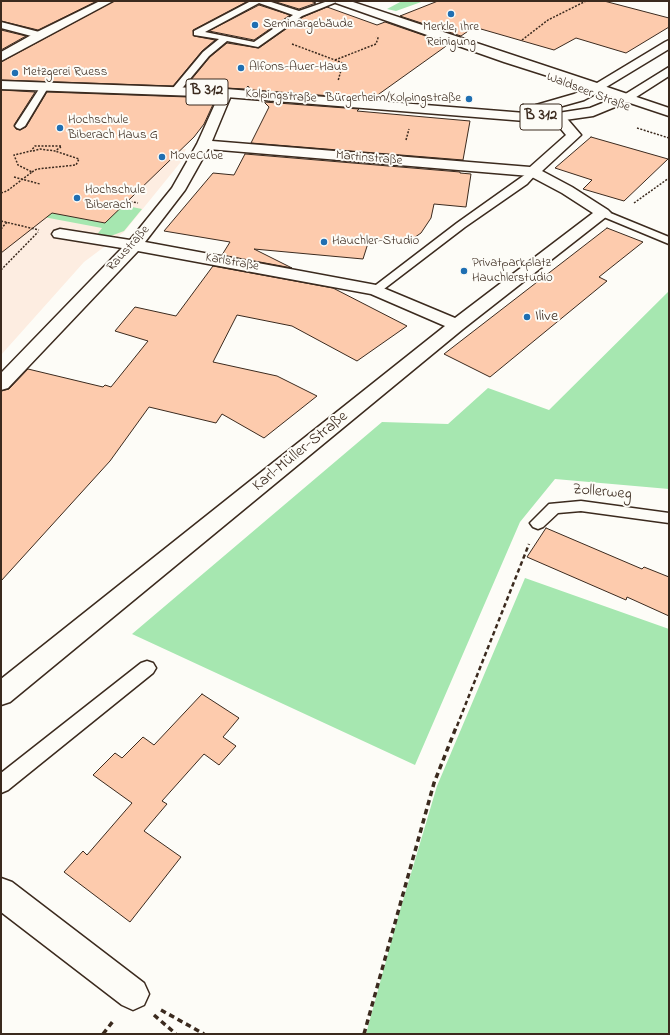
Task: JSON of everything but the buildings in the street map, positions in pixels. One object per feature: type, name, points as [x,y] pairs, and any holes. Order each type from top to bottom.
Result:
[{"type":"street","points":[[1,57],[39,35],[108,1]]},
{"type":"street","name":"Waldseer Straße","points":[[340,1],[508,59],[669,112]]},
{"type":"street","points":[[1,25],[39,35]]},
{"type":"street","name":"Kolpingstraße","points":[[488,113],[549,107],[586,94],[669,44]]},
{"type":"street","name":"Waldseer Straße","points":[[508,59],[555,82],[669,122]]},
{"type":"street","name":"Kolpingstraße","points":[[1,85],[176,90],[331,100],[525,117],[558,117],[593,112],[625,98],[669,71]]},
{"type":"street","name":"Raustraße","points":[[1,384],[134,245],[178,190],[204,144],[226,93]]},
{"type":"street","points":[[558,117],[574,135],[534,172],[604,213]]},
{"type":"street","name":"Martinstraße","points":[[204,144],[401,162],[534,172]]},
{"type":"street","name":"Karl-Müller-Straße","points":[[1,694],[457,325],[604,213]]},
{"type":"street","name":"Karlstraße","points":[[60,234],[134,245],[376,290],[457,325]]},
{"type":"street","points":[[1,893],[133,994]]},
{"type":"lane","points":[[257,1],[197,33],[255,45],[299,14],[335,1]]},
{"type":"lane","points":[[261,1],[299,14]]},
{"type":"lane","points":[[176,90],[206,54],[225,38]]},
{"type":"lane","points":[[20,126],[45,86]]},
{"type":"lane","points":[[376,290],[461,225],[523,182],[534,172]]},
{"type":"lane","points":[[604,213],[669,241]]},
{"type":"lane","name":"Zollerweg","points":[[538,523],[554,508],[581,506],[669,518]]},
{"type":"lane","points":[[1,784],[147,668]]},
{"type":"path","points":[[556,16],[586,1]]},
{"type":"path","points":[[269,35],[343,63],[331,100]]},
{"type":"path","points":[[335,60],[376,44],[378,38]]},
{"type":"path","points":[[401,162],[414,108]]},
{"type":"path","points":[[637,128],[669,138]]},
{"type":"path","points":[[31,151],[36,146],[61,147],[55,150]]},
{"type":"path","points":[[1,192],[7,190],[37,169],[76,165],[79,160],[55,150],[40,149],[14,155],[18,165],[32,172]]},
{"type":"path","points":[[14,177],[40,184]]},
{"type":"path","points":[[604,213],[624,210],[669,178]]},
{"type":"path","points":[[1,221],[39,230],[1,270]]},
{"type":"path","points":[[1,229],[7,222]]},
{"type":"path","points":[[364,1034],[434,782],[538,523]]},
{"type":"path","points":[[133,994],[204,1034]]},
{"type":"shaded area","name":"Hochschule Biberach","points":[[1,94],[104,95],[142,145],[186,149],[180,163],[124,232],[84,262],[1,355]]},
{"type":"green space","points":[[402,1],[424,1],[396,11],[387,9]]},
{"type":"green space","points":[[122,205],[142,209],[124,231],[108,237],[96,236],[102,228],[1,209],[15,206],[105,223]]},
{"type":"green space","points":[[669,291],[669,489],[555,479],[520,522],[415,765],[132,634],[382,422],[448,424],[488,388],[549,410]]},
{"type":"green space","points":[[525,578],[669,629],[669,1034],[366,1034],[396,924],[437,786]]},
{"type":"place","name":"Merkle, Ihre Reinigung","points":[[451,14]]},
{"type":"place","name":"Seminargebäude","points":[[255,25]]},
{"type":"place","name":"Alfons-Auer-Haus","points":[[241,68]]},
{"type":"place","name":"Metzgerei Ruess","points":[[15,73]]},
{"type":"place","name":"Bürgerheim/Kolpingstraße","points":[[469,99]]},
{"type":"place","name":"Hochschule Biberach Haus G","points":[[60,128]]},
{"type":"place","name":"MoveCube","points":[[162,157]]},
{"type":"place","name":"Hochschule Biberach","points":[[77,198]]},
{"type":"place","name":"Hauchler-Studio","points":[[324,242]]},
{"type":"place","name":"Privatparkplatz Hauchlerstudio","points":[[464,271]]},
{"type":"place","name":"Ilive","points":[[527,317]]}]
